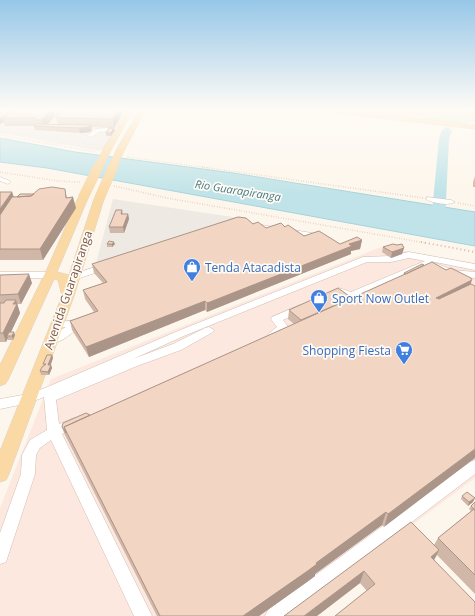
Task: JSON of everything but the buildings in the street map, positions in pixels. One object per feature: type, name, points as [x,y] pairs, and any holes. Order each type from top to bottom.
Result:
[{"type":"main road","name":"Avenida Guarapiranga","points":[[0,380],[50,275],[83,198],[108,148],[115,138]]},
{"type":"main road","name":"Avenida Guarapiranga","points":[[0,474],[58,325],[98,199],[124,154],[131,138]]},
{"type":"main road","points":[[50,275],[64,276],[68,296]]},
{"type":"street","points":[[0,179],[8,182],[0,187]]},
{"type":"street","points":[[430,199],[451,202]]},
{"type":"street","points":[[240,224],[312,235]]},
{"type":"street","points":[[0,404],[32,391],[49,391],[182,333],[366,259],[391,259],[409,255],[475,267]]},
{"type":"street","points":[[74,277],[115,263]]},
{"type":"street","points":[[330,295],[341,291],[351,296],[426,263],[451,272],[475,275]]},
{"type":"street","points":[[0,275],[50,275]]},
{"type":"street","points":[[263,338],[283,329],[284,326],[276,319],[310,304]]},
{"type":"street","points":[[58,325],[78,323],[90,319]]},
{"type":"street","points":[[52,340],[68,331],[78,323]]},
{"type":"street","points":[[143,616],[54,432],[49,402],[52,396],[177,347],[209,330]]},
{"type":"street","points":[[0,556],[28,474],[29,455],[35,444],[54,432],[84,419]]},
{"type":"street","points":[[274,616],[475,466]]},
{"type":"path","points":[[16,138],[98,152]]},
{"type":"path","points":[[124,154],[430,199]]},
{"type":"path","points":[[0,172],[58,181],[84,182]]},
{"type":"path","points":[[109,186],[129,188],[167,198],[475,252]]},
{"type":"path","points":[[451,202],[475,206]]},
{"type":"shaded area","points":[[26,138],[111,138],[104,149],[100,151]]},
{"type":"shaded area","points":[[113,199],[239,218],[95,267]]},
{"type":"shaded area","name":"Shopping Fiesta","points":[[381,247],[475,263],[475,478],[290,616],[0,616],[0,508],[51,379]]},
{"type":"water","name":"Rio Guarapiranga","points":[[0,138],[75,152],[233,173],[475,212],[475,246],[47,168],[0,162]]},
{"type":"waterway","points":[[438,222],[444,138]]},
{"type":"place","name":"Tenda Atacadista","points":[[192,282]]},
{"type":"place","name":"Sport Now Outlet","points":[[319,313]]},
{"type":"place","name":"Shopping Fiesta","points":[[404,365]]}]
